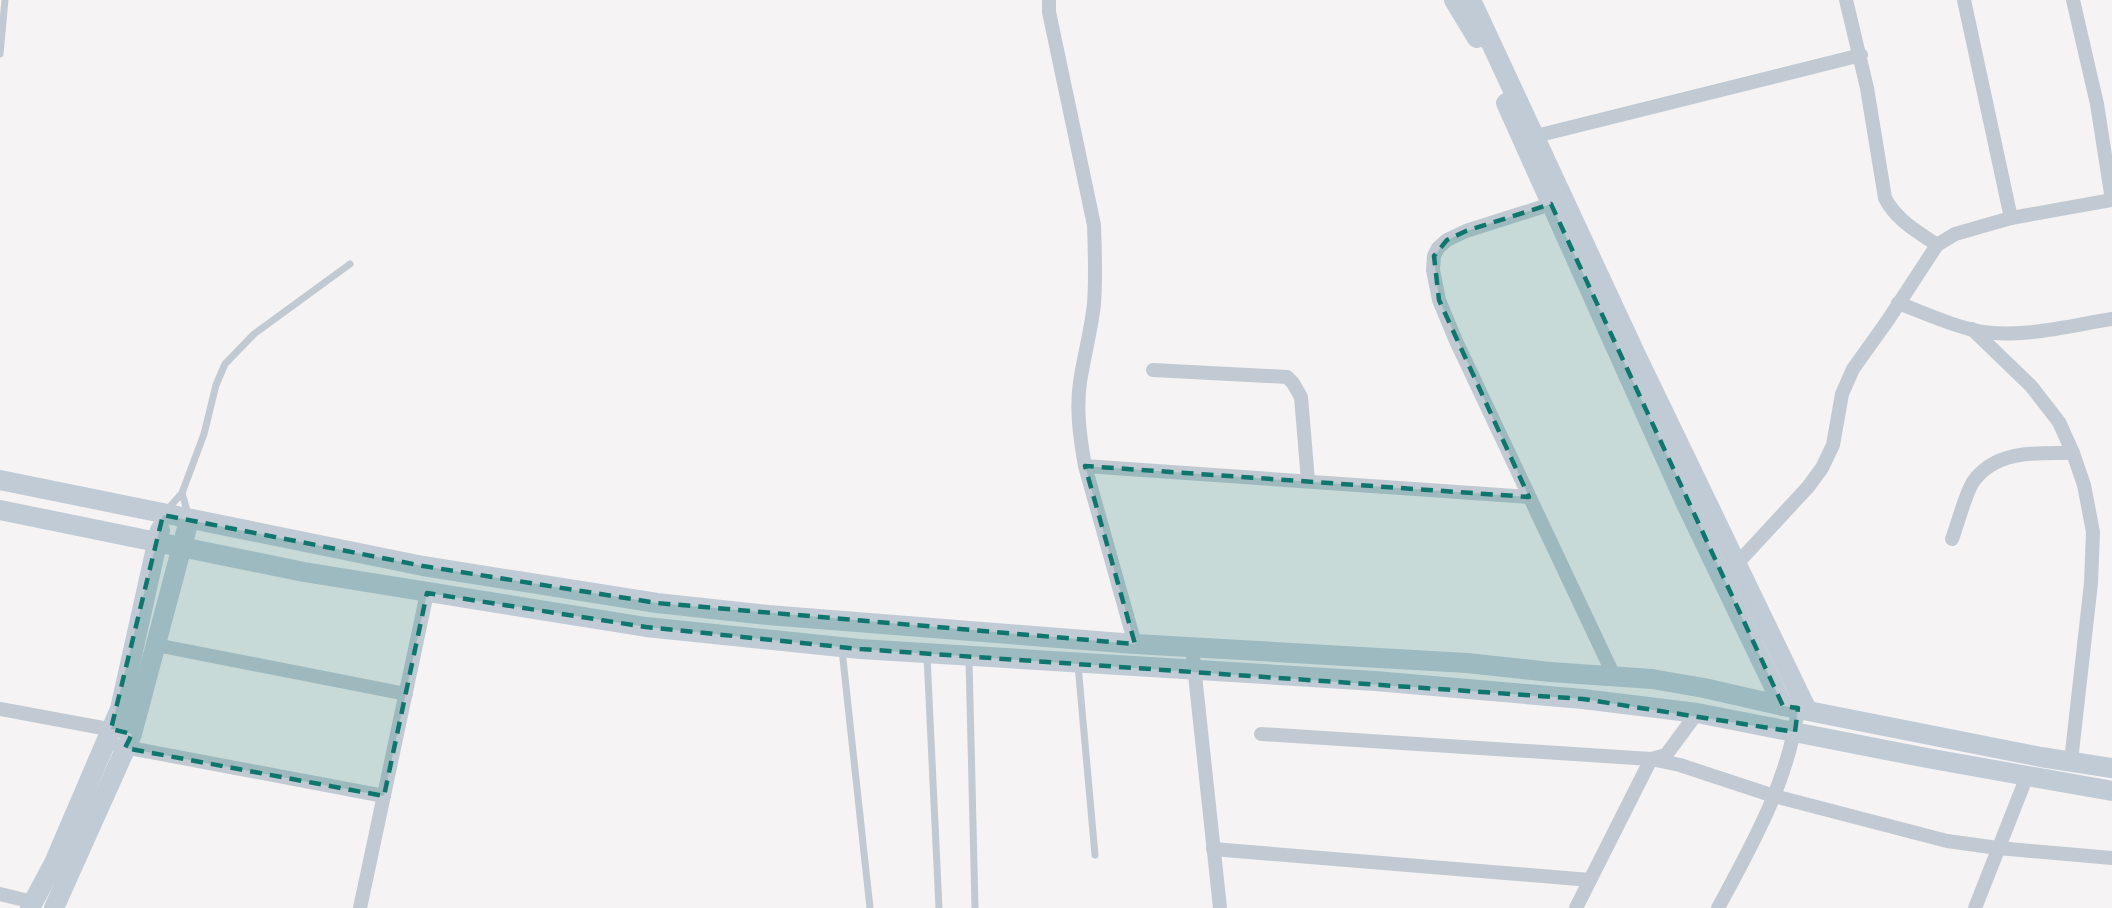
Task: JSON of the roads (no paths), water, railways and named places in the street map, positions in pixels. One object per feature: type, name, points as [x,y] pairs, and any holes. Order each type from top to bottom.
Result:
[{"type":"street","points":[[1049,0],[1051,23],[1094,225],[1096,256],[1094,304],[1080,383],[1078,415],[1084,466],[1135,644]]},
{"type":"street","points":[[1469,0],[1536,136],[1636,355],[1738,565],[1796,708],[1795,732],[1774,796],[1761,829],[1718,908]]},
{"type":"street","points":[[1469,0],[1474,33],[1687,506],[1721,576],[1796,708]]},
{"type":"street","points":[[1846,0],[1861,55],[1885,198],[1891,210],[1902,221],[1936,245]]},
{"type":"street","points":[[1964,0],[2011,218]]},
{"type":"street","points":[[1721,576],[1738,565],[1822,468],[1833,445],[1842,394],[1853,369],[1936,245],[1955,234],[2011,218],[2112,200],[2097,104],[2073,0]]},
{"type":"street","points":[[1536,136],[1861,55]]},
{"type":"street","points":[[1551,204],[1447,240],[1438,248],[1434,256],[1433,270],[1443,310],[1461,352],[1614,676]]},
{"type":"street","points":[[1898,303],[1972,329],[2020,333],[2112,319]]},
{"type":"street","points":[[1972,329],[2031,387],[2059,422],[2084,484],[2093,532],[2091,583],[2071,761]]},
{"type":"street","points":[[1153,370],[1287,378],[1293,383],[1300,397],[1308,482]]},
{"type":"street","points":[[1952,539],[1973,482],[1989,467],[2019,454],[2073,453]]},
{"type":"street","points":[[1084,466],[1529,497]]},
{"type":"street","points":[[0,480],[423,566],[657,603],[823,620],[1135,644],[1467,663],[1652,679],[2112,768]]},
{"type":"street","points":[[0,510],[304,573],[646,627],[842,647],[1387,682],[1583,699],[1697,713],[2112,791]]},
{"type":"street","points":[[0,894],[32,905],[54,863],[120,709],[163,514]]},
{"type":"street","points":[[54,908],[128,741],[189,520]]},
{"type":"street","points":[[360,908],[427,593]]},
{"type":"street","points":[[156,645],[406,694]]},
{"type":"street","points":[[1192,647],[1220,908]]},
{"type":"street","points":[[0,709],[128,741],[384,796]]},
{"type":"street","points":[[1576,908],[1651,759],[1666,755],[1697,713]]},
{"type":"street","points":[[1261,734],[1651,759],[1680,765],[1774,796],[1947,841],[2112,858]]},
{"type":"street","points":[[1975,908],[2027,776]]},
{"type":"street","points":[[1213,849],[1590,880]]},
{"type":"lane","points":[[0,54],[5,0]]},
{"type":"lane","points":[[163,514],[182,493],[204,434],[216,385],[225,364],[254,334],[350,264]]},
{"type":"lane","points":[[182,493],[189,520]]},
{"type":"lane","points":[[842,647],[870,908]]},
{"type":"lane","points":[[927,653],[939,908]]},
{"type":"lane","points":[[969,656],[975,908]]},
{"type":"lane","points":[[1078,663],[1095,855]]}]
